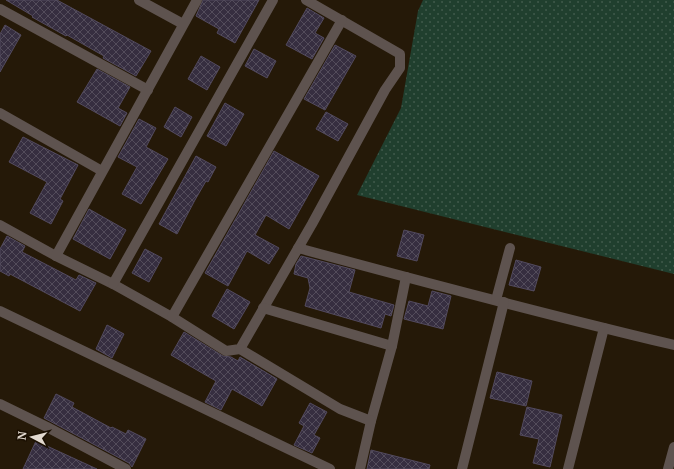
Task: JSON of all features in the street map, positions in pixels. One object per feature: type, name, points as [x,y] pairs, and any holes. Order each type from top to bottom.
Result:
[{"type":"street","points":[[139,0],[183,24]]},
{"type":"street","points":[[56,256],[197,0]]},
{"type":"street","points":[[113,284],[273,0]]},
{"type":"street","points":[[240,349],[386,90],[400,68],[400,54],[306,0]]},
{"type":"street","points":[[0,9],[148,90]]},
{"type":"street","points":[[172,317],[342,20]]},
{"type":"street","points":[[0,113],[102,172]]},
{"type":"street","points":[[0,224],[56,256],[113,284],[172,317],[226,351],[240,349],[340,409],[371,421]]},
{"type":"street","points":[[298,248],[406,278],[674,345]]},
{"type":"street","points":[[462,469],[500,301],[510,248]]},
{"type":"street","points":[[360,469],[371,421],[392,346],[406,278]]},
{"type":"street","points":[[263,308],[392,346]]},
{"type":"street","points":[[0,311],[330,469]]},
{"type":"street","points":[[568,469],[604,328]]},
{"type":"street","points":[[0,404],[126,469]]},
{"type":"street","points":[[668,469],[674,447]]},
{"type":"green space","points":[[423,0],[674,0],[674,274],[357,195],[401,108],[418,11]]},
{"type":"building","points":[[6,0],[57,0],[151,51],[136,76],[103,58],[104,56],[67,35],[66,36],[32,17],[33,16]]},
{"type":"building","points":[[203,0],[259,0],[235,43],[217,33],[219,29],[196,16]]},
{"type":"building","points":[[307,8],[324,18],[315,33],[324,38],[312,59],[286,45]]},
{"type":"building","points":[[5,25],[21,35],[0,72],[0,34]]},
{"type":"building","points":[[335,45],[356,56],[325,110],[304,99]]},
{"type":"building","points":[[254,49],[276,61],[267,78],[245,66]]},
{"type":"building","points":[[201,56],[220,67],[207,90],[188,79]]},
{"type":"building","points":[[97,69],[130,87],[118,108],[127,113],[120,126],[77,102]]},
{"type":"building","points":[[225,103],[244,114],[226,146],[207,136]]},
{"type":"building","points":[[175,107],[192,117],[181,137],[164,127]]},
{"type":"building","points":[[326,112],[348,124],[338,141],[316,129]]},
{"type":"building","points":[[139,119],[156,128],[146,147],[168,159],[141,204],[122,194],[137,167],[118,157]]},
{"type":"building","points":[[23,137],[78,165],[60,199],[63,201],[51,224],[30,213],[47,182],[9,162]]},
{"type":"building","points":[[274,151],[319,176],[289,229],[266,215],[255,235],[279,248],[269,264],[247,251],[228,286],[205,273]]},
{"type":"building","points":[[196,156],[216,167],[208,182],[206,181],[177,234],[159,224]]},
{"type":"building","points":[[89,209],[126,230],[110,259],[73,239]]},
{"type":"building","points":[[404,230],[424,235],[417,261],[397,256]]},
{"type":"building","points":[[7,236],[25,246],[22,252],[76,280],[79,275],[96,283],[80,311],[10,274],[9,276],[0,271],[0,249]]},
{"type":"building","points":[[145,249],[162,258],[149,282],[132,273]]},
{"type":"building","points":[[301,256],[355,270],[349,292],[394,305],[391,316],[385,314],[381,328],[305,306],[310,288],[308,278],[294,274],[296,264]]},
{"type":"building","points":[[516,260],[541,267],[534,291],[509,285]]},
{"type":"building","points":[[227,289],[250,302],[234,329],[212,316]]},
{"type":"building","points":[[432,291],[451,296],[443,329],[404,319],[409,301],[428,306]]},
{"type":"building","points":[[107,325],[124,334],[112,358],[96,349]]},
{"type":"building","points":[[184,332],[223,356],[231,357],[238,361],[240,357],[277,379],[262,406],[232,389],[221,410],[205,402],[216,381],[171,355]]},
{"type":"building","points":[[497,372],[532,381],[526,406],[490,398]]},
{"type":"building","points":[[56,394],[74,403],[72,407],[111,428],[112,427],[126,434],[128,430],[146,439],[132,467],[129,463],[44,418]]},
{"type":"building","points":[[310,403],[327,412],[314,435],[320,438],[312,453],[294,445],[304,426],[299,423]]},
{"type":"building","points":[[527,407],[562,415],[550,467],[533,463],[539,439],[520,435]]},
{"type":"building","points":[[36,441],[97,469],[23,469]]},
{"type":"building","points":[[371,450],[430,465],[429,469],[367,469]]}]
